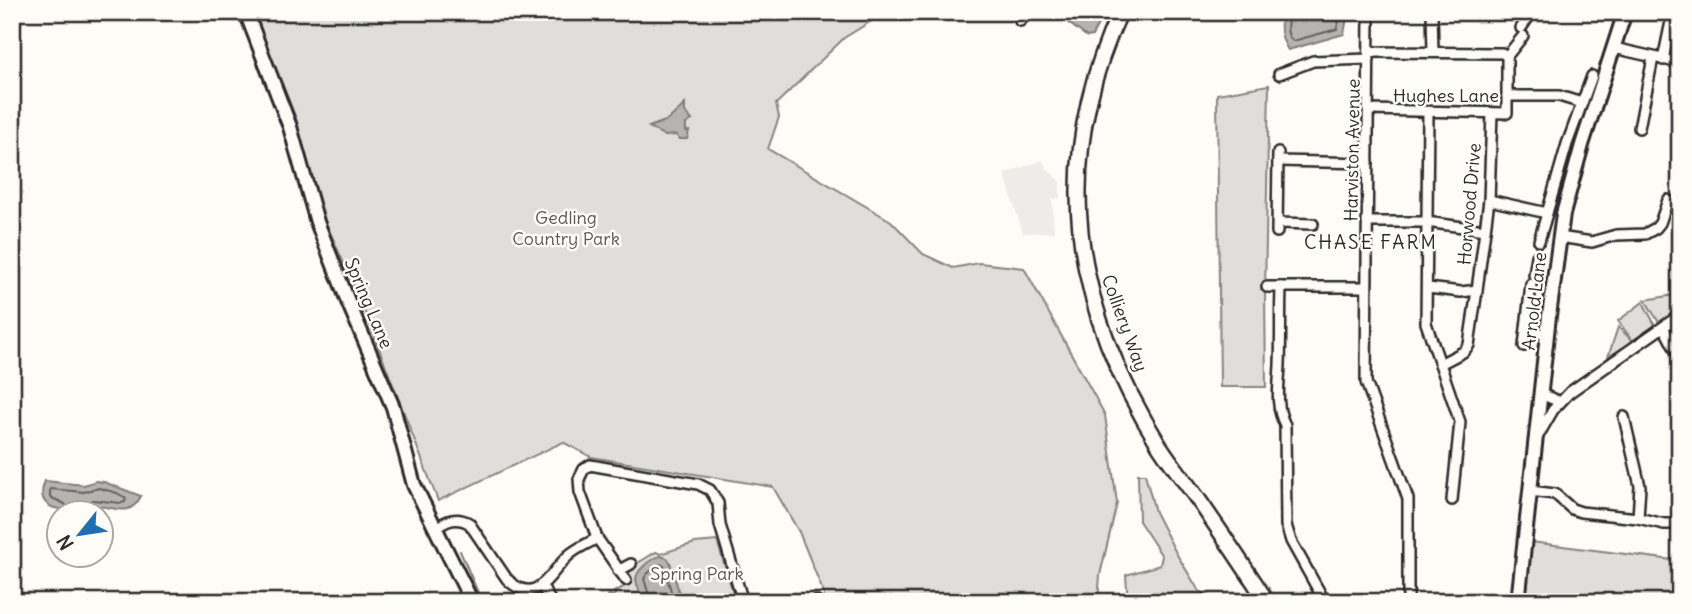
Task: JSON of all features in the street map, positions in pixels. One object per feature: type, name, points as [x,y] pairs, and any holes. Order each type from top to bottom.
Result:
[{"type":"main road","name":"Colliery Way","points":[[1120,16],[1102,55],[1080,145],[1077,172],[1078,223],[1087,278],[1107,340],[1132,398],[1160,446],[1266,602]]},
{"type":"street","name":"Spring Lane","points":[[246,12],[290,127],[317,222],[349,304],[385,384],[414,485],[472,602]]},
{"type":"street","points":[[1020,21],[1029,12]]},
{"type":"street","name":"Harviston Avenue","points":[[1369,12],[1367,389],[1408,499],[1408,602]]},
{"type":"street","points":[[1432,12],[1433,52]]},
{"type":"street","points":[[1532,12],[1507,56],[1507,96],[1559,96],[1582,103]]},
{"type":"street","name":"Arnold Lane","points":[[1518,602],[1563,214],[1625,12]]},
{"type":"street","points":[[1663,61],[1673,12]]},
{"type":"street","points":[[1614,48],[1680,63]]},
{"type":"street","points":[[1279,74],[1313,61],[1369,55],[1502,52],[1507,56]]},
{"type":"street","points":[[1639,128],[1653,58]]},
{"type":"street","points":[[1539,242],[1592,76]]},
{"type":"street","name":"Hughes Lane","points":[[1369,110],[1507,113],[1507,96]]},
{"type":"street","points":[[1428,112],[1426,323],[1460,422],[1452,500]]},
{"type":"street","name":"Horwood Drive","points":[[1427,288],[1461,292],[1477,290],[1489,200],[1492,113]]},
{"type":"street","points":[[1314,225],[1278,227],[1278,157],[1368,163]]},
{"type":"street","points":[[1489,200],[1547,213]]},
{"type":"street","points":[[1559,237],[1592,242],[1616,235],[1645,234],[1660,223],[1668,200]]},
{"type":"street","points":[[1367,222],[1426,222],[1485,230]]},
{"type":"street","points":[[1524,346],[1535,271],[1555,268]]},
{"type":"street","points":[[1267,287],[1366,287]]},
{"type":"street","points":[[1281,287],[1278,385],[1279,414],[1285,425],[1286,525],[1291,541],[1325,602]]},
{"type":"street","points":[[1440,364],[1463,352],[1469,345],[1477,290]]},
{"type":"street","points":[[1536,441],[1547,420],[1570,392],[1680,315]]},
{"type":"street","points":[[1664,328],[1680,358]]},
{"type":"street","points":[[1526,332],[1547,334]]},
{"type":"street","points":[[1541,394],[1560,402]]},
{"type":"street","points":[[1624,417],[1640,486],[1638,518]]},
{"type":"street","points":[[626,580],[597,538],[580,492],[579,479],[584,469],[590,465],[698,484],[710,490],[718,503],[720,526],[743,602]]},
{"type":"street","points":[[1530,491],[1555,495],[1581,512],[1680,524]]},
{"type":"street","points":[[436,528],[451,520],[466,521],[474,528],[513,584],[525,590],[542,586],[570,554],[597,538]]},
{"type":"street","points":[[618,571],[631,564]]},
{"type":"street","points":[[542,586],[551,602]]},
{"type":"shaded area","points":[[1043,160],[1060,182],[1060,198],[1052,199],[1054,232],[1023,233],[1004,174]]},
{"type":"green space","name":"Gedling Country Park","points":[[256,12],[886,12],[844,38],[776,104],[779,117],[768,149],[891,221],[923,254],[953,268],[979,263],[1024,268],[1105,415],[1117,503],[1100,575],[1098,602],[824,602],[824,594],[799,532],[773,487],[591,457],[563,442],[438,501],[359,297],[321,212],[296,118],[260,31]]},
{"type":"green space","points":[[1269,85],[1266,387],[1220,387],[1217,94]]},
{"type":"green space","points":[[1680,294],[1680,309],[1660,324],[1645,300]]},
{"type":"green space","points":[[1643,302],[1656,327],[1608,357],[1618,327],[1633,341],[1618,321]]},
{"type":"green space","points":[[1138,474],[1145,474],[1155,512],[1199,591],[1222,602],[1128,602],[1126,575],[1160,565],[1162,556],[1139,521]]},
{"type":"green space","name":"Spring Park","points":[[717,541],[736,602],[603,602],[609,594],[612,596],[614,592],[631,583],[626,573],[628,569],[656,552],[660,554],[695,543]]},
{"type":"green space","points":[[1531,542],[1680,561],[1680,602],[1524,602]]},
{"type":"water","points":[[1066,12],[1104,12],[1092,36],[1087,37],[1066,21]]},
{"type":"water","points":[[1283,12],[1348,12],[1344,34],[1288,50],[1281,32]]},
{"type":"water","points":[[685,104],[685,112],[692,120],[686,124],[686,131],[689,131],[687,139],[679,139],[676,135],[665,136],[649,127],[668,120]]},
{"type":"water","points":[[45,481],[84,485],[96,481],[141,496],[136,504],[125,510],[116,509],[116,498],[46,498],[46,502],[42,492]]},
{"type":"water","points":[[661,556],[670,562],[682,602],[645,602],[639,591],[636,579],[639,571]]},
{"type":"waterway","points":[[460,551],[482,602]]},
{"type":"district","name":"CHASE FARM","points":[[1371,242]]}]
